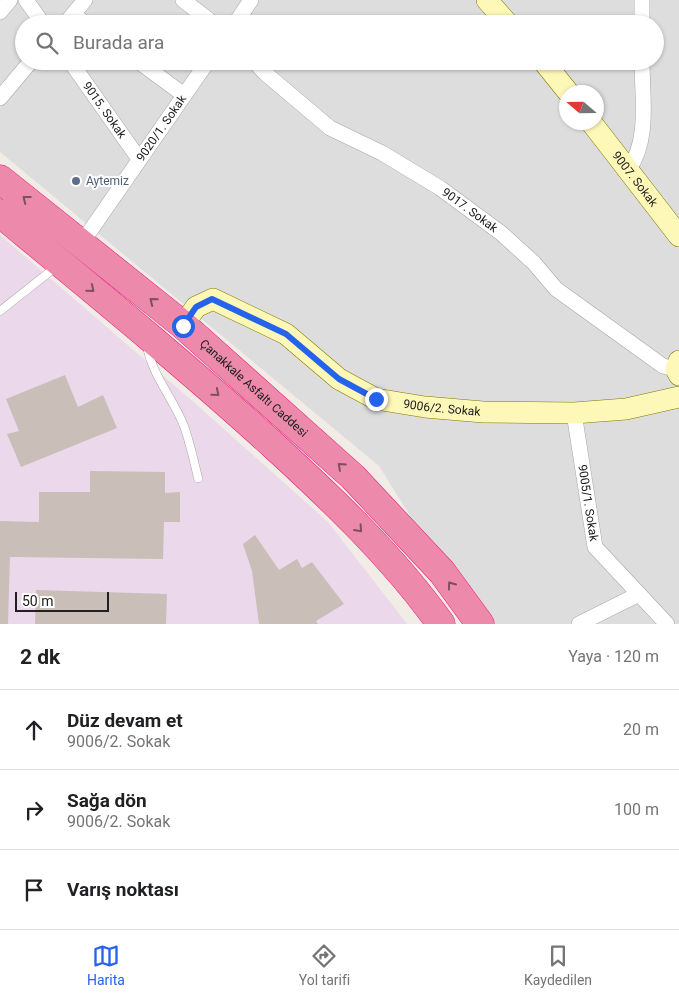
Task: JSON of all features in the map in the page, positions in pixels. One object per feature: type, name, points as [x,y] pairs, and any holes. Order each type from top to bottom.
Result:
[{"type":"highway","name":"Çanakkale Asfaltı Caddesi","points":[[0,179],[183,326],[353,477],[442,572],[480,624]]},
{"type":"highway","points":[[0,213],[220,397],[334,501],[420,594],[441,624]]},
{"type":"street","points":[[0,12],[10,0]]},
{"type":"street","points":[[26,0],[37,15]]},
{"type":"street","points":[[72,15],[85,0]]},
{"type":"street","points":[[183,0],[202,15]]},
{"type":"street","points":[[241,15],[251,0]]},
{"type":"street","points":[[487,0],[500,15]]},
{"type":"street","points":[[642,0],[642,15]]},
{"type":"street","points":[[0,98],[23,70]]},
{"type":"street","name":"9015. Sokak","points":[[76,70],[139,159]]},
{"type":"street","points":[[150,70],[184,95]]},
{"type":"street","name":"9020/1. Sokak","points":[[81,244],[202,70]]},
{"type":"street","name":"9017. Sokak","points":[[264,70],[330,128],[382,154],[440,188],[501,233],[534,263],[556,289],[662,366],[678,368]]},
{"type":"street","points":[[550,70],[562,85]]},
{"type":"street","points":[[628,170],[639,151],[642,130],[642,70]]},
{"type":"street","name":"9007. Sokak","points":[[597,130],[679,236]]},
{"type":"street","name":"9006/2. Sokak","points":[[183,326],[196,307],[212,299],[286,334],[339,379],[376,399],[426,407],[483,412],[574,414],[626,409],[679,397]]},
{"type":"street","name":"9005/1. Sokak","points":[[574,414],[595,547],[667,624]]},
{"type":"street","points":[[579,624],[639,594]]},
{"type":"lane","points":[[0,311],[61,264]]},
{"type":"lane","points":[[147,336],[149,357],[184,426],[198,478]]},
{"type":"shaded area","points":[[0,0],[679,0],[679,624],[478,624],[379,466],[0,152]]},
{"type":"shaded area","points":[[0,235],[197,405],[328,522],[407,624],[0,624]]},
{"type":"building","points":[[65,375],[78,407],[103,395],[117,428],[21,467],[7,434],[19,431],[6,399]]},
{"type":"building","points":[[90,471],[165,472],[165,493],[180,492],[180,522],[164,522],[163,559],[10,557],[8,624],[0,624],[0,521],[39,522],[39,492],[90,492]]},
{"type":"building","points":[[255,535],[279,570],[297,559],[302,568],[312,562],[344,604],[316,621],[318,624],[259,624],[252,571],[243,544]]},
{"type":"building","points":[[36,590],[167,594],[166,624],[35,624]]},
{"type":"place","name":"Aytemiz","points":[[76,181]]},
{"type":"route","points":[[183,326],[196,307],[212,299],[286,334],[339,379],[376,399]]}]
